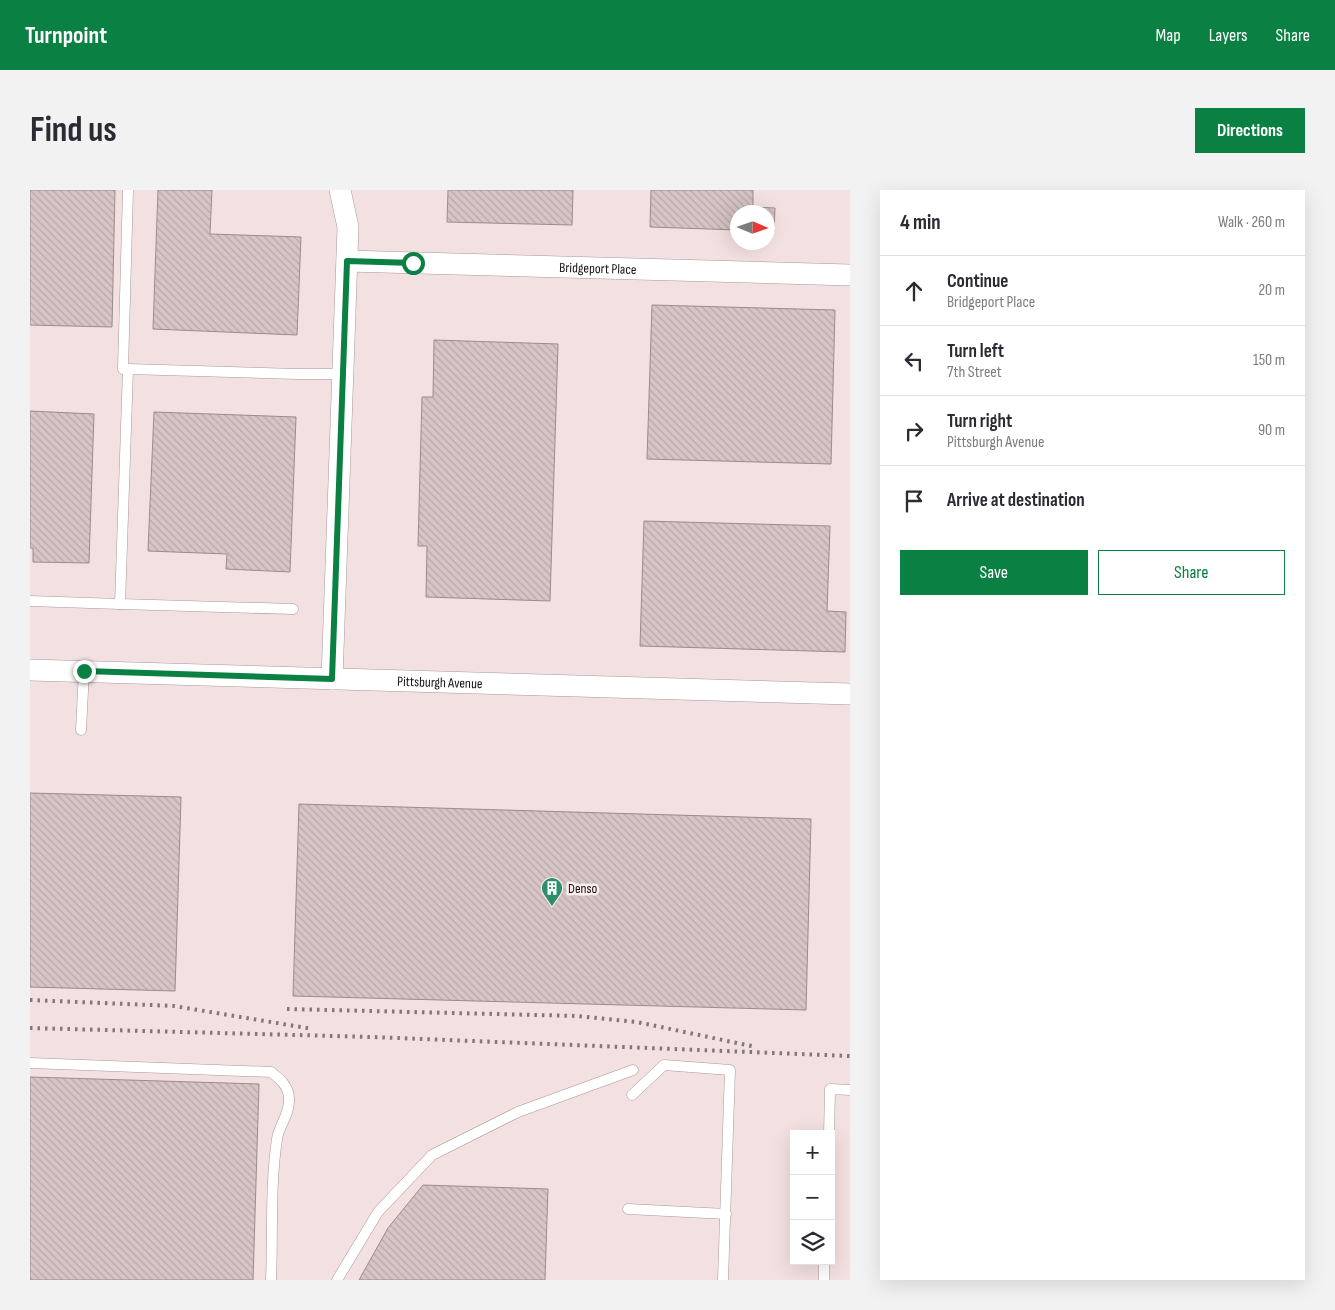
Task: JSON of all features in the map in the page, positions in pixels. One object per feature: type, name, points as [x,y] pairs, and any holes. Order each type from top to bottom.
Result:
[{"type":"street","points":[[332,679],[348,227],[340,190]]},
{"type":"street","name":"Bridgeport Place","points":[[347,261],[850,274]]},
{"type":"street","name":"Pittsburgh Avenue","points":[[30,670],[850,694]]},
{"type":"lane","points":[[123,369],[128,190]]},
{"type":"lane","points":[[120,604],[128,369],[343,374]]},
{"type":"lane","points":[[30,601],[293,609]]},
{"type":"lane","points":[[81,730],[84,671]]},
{"type":"lane","points":[[30,1063],[270,1072],[284,1082],[289,1099],[286,1117],[277,1136],[271,1280]]},
{"type":"lane","points":[[632,1094],[664,1065],[730,1070],[723,1280]]},
{"type":"lane","points":[[337,1280],[378,1212],[432,1155],[518,1112],[633,1070]]},
{"type":"lane","points":[[829,1130],[830,1089],[850,1090]]},
{"type":"lane","points":[[628,1209],[726,1214]]},
{"type":"lane","points":[[824,1265],[824,1280]]},
{"type":"building","points":[[30,190],[115,190],[112,327],[30,325]]},
{"type":"building","points":[[158,190],[212,190],[210,234],[301,237],[297,335],[153,329]]},
{"type":"building","points":[[448,190],[573,190],[572,225],[447,222]]},
{"type":"building","points":[[651,190],[753,190],[753,205],[730,205],[730,230],[650,227]]},
{"type":"building","points":[[652,305],[835,310],[831,464],[647,459]]},
{"type":"building","points":[[434,340],[558,344],[550,601],[426,597],[427,546],[418,546],[422,397],[433,397]]},
{"type":"building","points":[[30,411],[94,414],[89,563],[33,562],[33,548],[30,548]]},
{"type":"building","points":[[154,412],[296,417],[290,572],[226,569],[227,554],[148,551]]},
{"type":"building","points":[[644,521],[830,526],[827,611],[846,612],[845,652],[640,646]]},
{"type":"building","points":[[30,793],[181,797],[175,991],[30,987]]},
{"type":"building","name":"Denso","points":[[299,804],[811,819],[806,1010],[293,996]]},
{"type":"building","points":[[30,1077],[259,1084],[253,1280],[30,1280]]},
{"type":"building","points":[[423,1185],[548,1189],[545,1280],[359,1280],[388,1228]]},
{"type":"railway","points":[[30,1000],[174,1006],[313,1029]]},
{"type":"railway","points":[[287,1009],[578,1016],[637,1022],[756,1047]]},
{"type":"railway","points":[[30,1028],[372,1037],[850,1056]]},
{"type":"place","name":"Denso","points":[[552,907]]},
{"type":"route","points":[[84,671],[332,679],[347,261],[413,263]]}]
